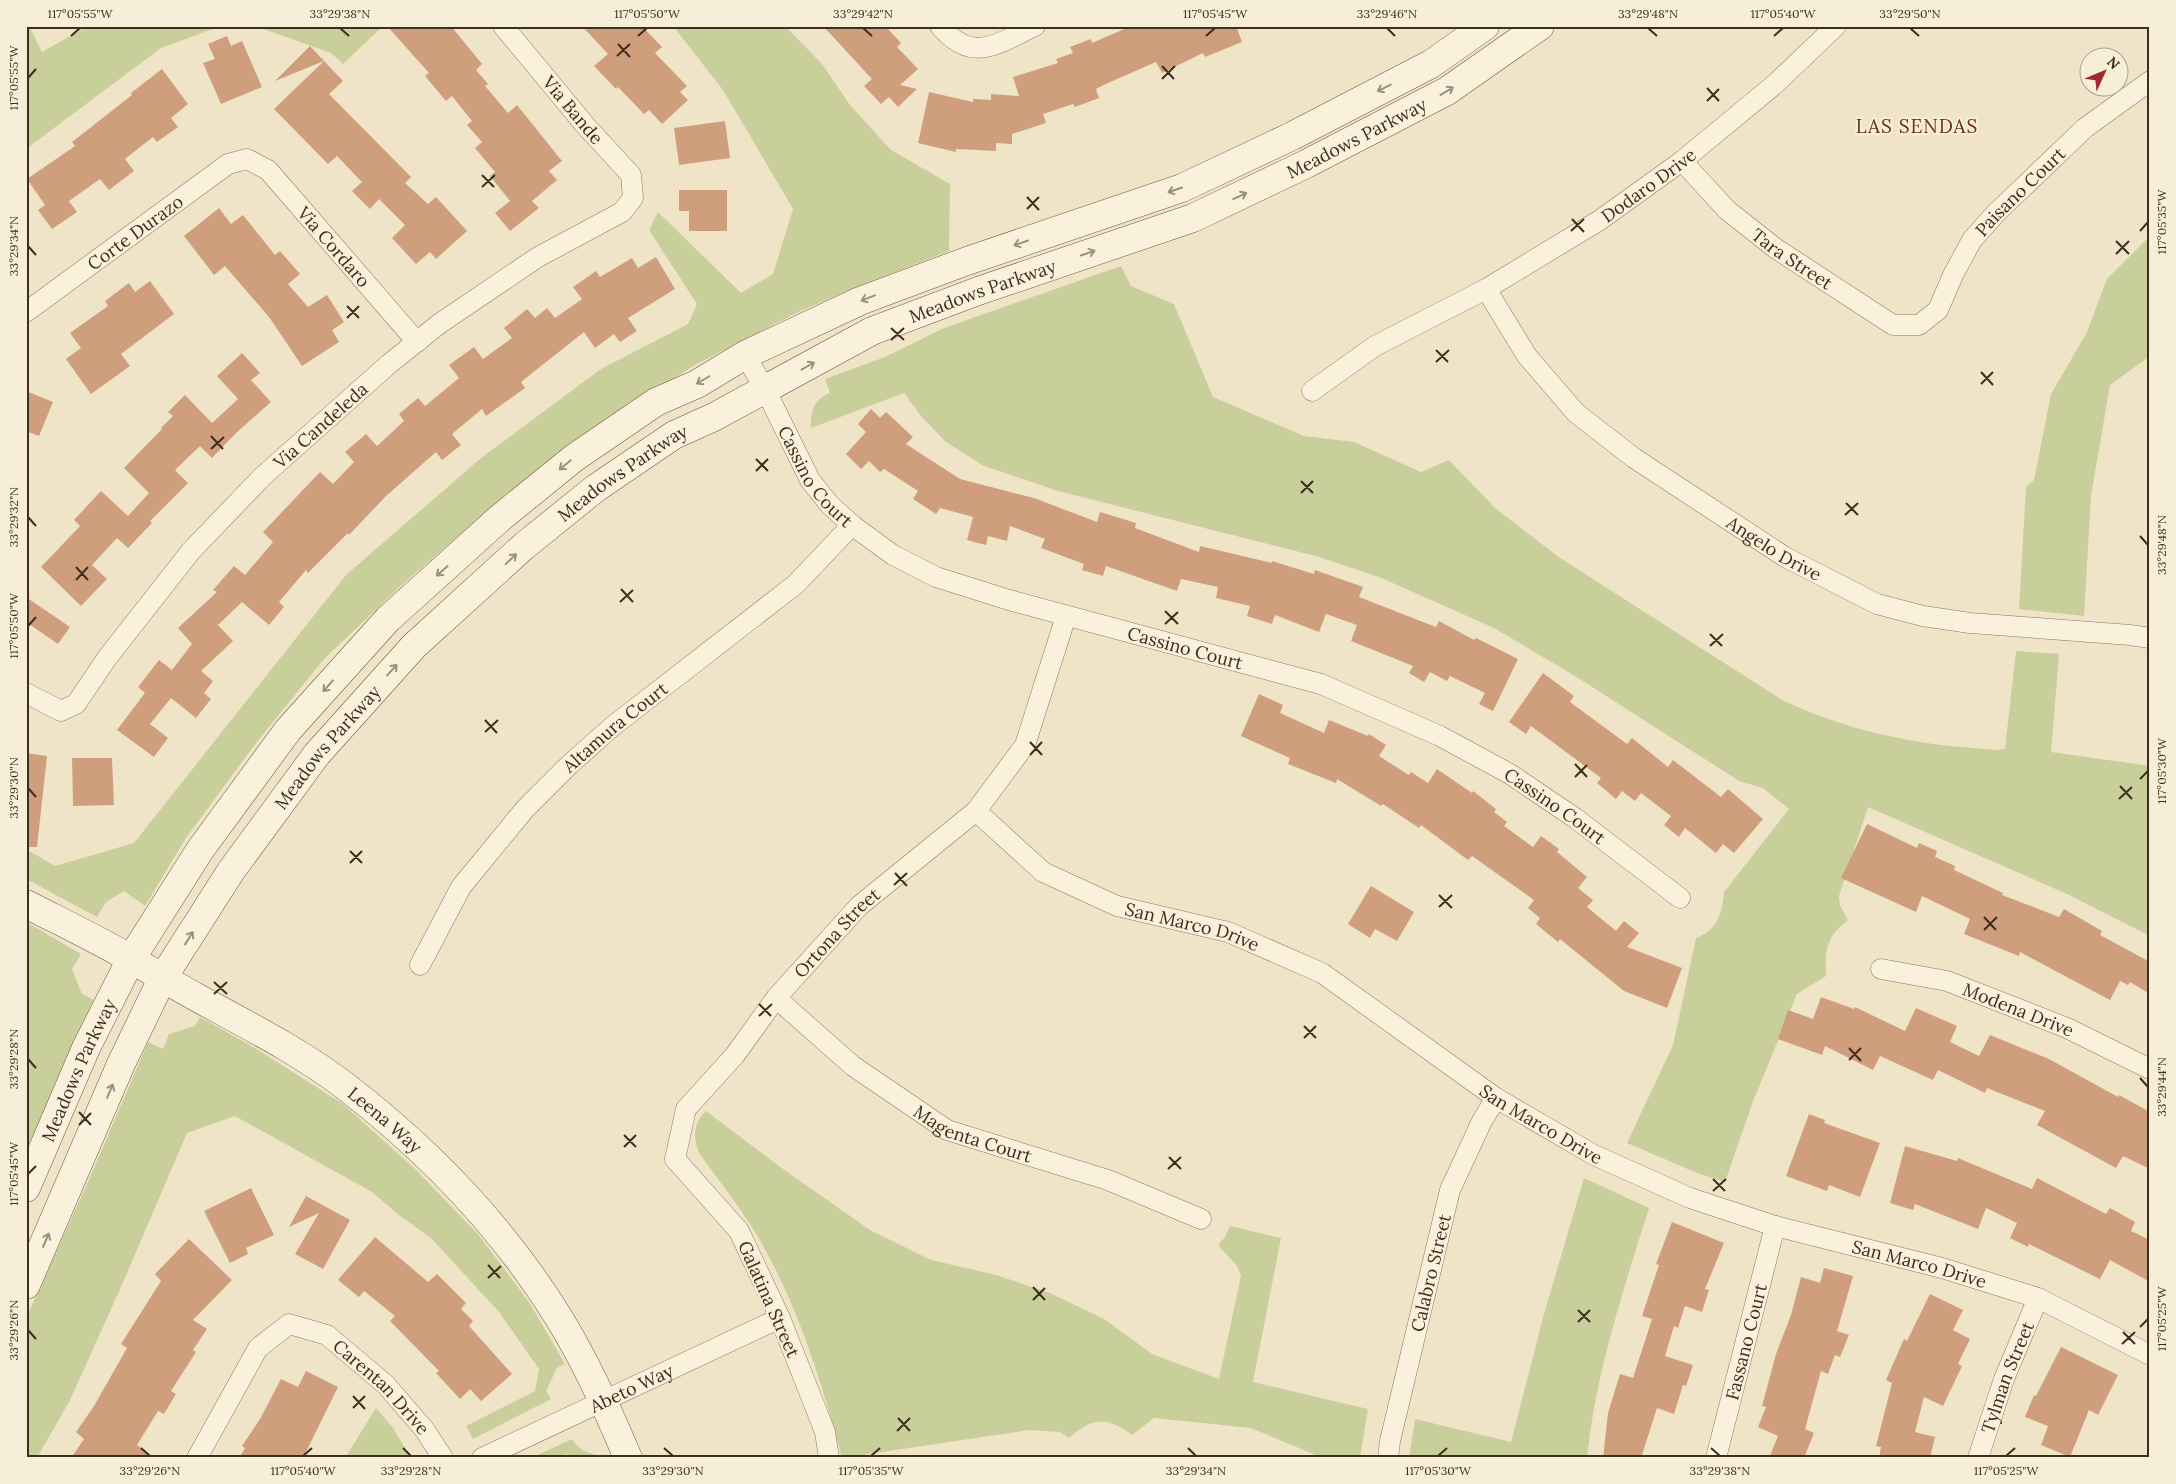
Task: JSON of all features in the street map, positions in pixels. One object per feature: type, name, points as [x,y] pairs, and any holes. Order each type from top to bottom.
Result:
[{"type":"main road","name":"Meadows Parkway","points":[[26,1188],[86,1048],[131,959],[200,850],[288,730],[388,619],[500,518],[574,458],[656,402],[697,384],[745,355],[860,301],[967,261],[1182,188],[1292,136],[1431,64],[1485,26]]},
{"type":"main road","name":"Meadows Parkway","points":[[26,1285],[121,1064],[162,979],[231,871],[316,754],[414,646],[524,546],[596,488],[674,435],[714,417],[872,330],[978,291],[1194,218],[1306,164],[1447,91],[1540,26]]},
{"type":"main road","name":"Leena Way","points":[[26,904],[131,959],[162,979],[286,1046],[344,1085],[398,1129],[472,1203],[518,1258],[559,1318],[603,1400],[628,1458]]},
{"type":"street","name":"Via Bande","points":[[503,26],[585,125],[630,175],[633,198]]},
{"type":"street","points":[[940,26],[950,38],[968,47],[986,48],[1035,26]]},
{"type":"street","name":"Dodaro Drive","points":[[1312,391],[1375,346],[1486,289],[1600,220],[1682,161],[1774,85],[1824,30]]},
{"type":"street","name":"Paisano Court","points":[[1920,325],[1938,310],[1953,275],[1972,240],[1996,213],[2085,128],[2150,81]]},
{"type":"street","name":"Corte Durazo","points":[[26,312],[228,164],[247,159]]},
{"type":"street","name":"Via Cordaro","points":[[247,159],[268,170],[416,342]]},
{"type":"street","name":"Tara Street","points":[[1682,161],[1727,210],[1775,248],[1893,325],[1920,325]]},
{"type":"street","name":"Via Candeleda","points":[[26,693],[62,711],[76,704],[107,658],[191,551],[256,483],[389,364],[439,324],[538,257],[622,212],[633,198]]},
{"type":"street","name":"Angelo Drive","points":[[1486,289],[1528,356],[1576,413],[1634,458],[1785,558],[1877,604],[1923,616],[1970,623],[2150,638]]},
{"type":"street","name":"Cassino Court","points":[[745,355],[765,389],[810,480],[829,504],[852,526],[893,555],[936,576],[1066,616],[1321,684],[1440,736],[1510,774],[1575,818],[1680,898]]},
{"type":"street","name":"Altamura Court","points":[[420,965],[461,887],[531,803],[569,765],[613,726],[796,584],[852,526]]},
{"type":"street","name":"Ortona Street","points":[[675,1159],[686,1109],[735,1055],[776,998],[859,906],[976,812],[1025,745],[1066,616]]},
{"type":"street","name":"San Marco Drive","points":[[976,812],[1043,872],[1117,906],[1228,932],[1322,973],[1496,1098],[1594,1155],[1690,1198],[1775,1226],[1942,1268],[2038,1298],[2150,1355]]},
{"type":"street","name":"Modena Drive","points":[[1881,969],[1947,981],[2067,1028],[2150,1070]]},
{"type":"street","name":"Magenta Court","points":[[776,998],[853,1066],[947,1130],[1108,1180],[1201,1219]]},
{"type":"street","name":"Calabro Street","points":[[1388,1458],[1390,1441],[1450,1190],[1482,1121],[1496,1098]]},
{"type":"street","name":"Galatina Street","points":[[675,1159],[739,1231],[780,1318],[825,1432],[829,1458]]},
{"type":"street","name":"Fassano Court","points":[[1716,1458],[1775,1226]]},
{"type":"street","name":"Tylman Street","points":[[1978,1458],[2004,1379],[2038,1298]]},
{"type":"street","name":"Abeto Way","points":[[482,1458],[780,1318]]},
{"type":"street","name":"Carentan Drive","points":[[198,1458],[258,1348],[289,1324],[327,1335],[386,1385],[424,1429],[443,1458]]},
{"type":"green space","points":[[26,26],[29,26],[42,52],[88,26],[221,26],[161,48],[26,149]]},
{"type":"green space","points":[[255,26],[383,26],[343,64],[331,53]]},
{"type":"green space","points":[[673,26],[785,26],[822,64],[850,105],[891,150],[950,184],[949,251],[844,292],[794,314],[693,366],[564,452],[504,496],[405,582],[324,659],[256,743],[186,838],[145,906],[124,891],[106,902],[97,917],[26,879],[26,849],[55,866],[134,843],[346,575],[481,458],[601,369],[688,324],[697,304],[649,230],[658,212],[741,293],[773,274],[793,209],[723,90]]},
{"type":"green space","points":[[2150,239],[2150,356],[2110,385],[2091,496],[2084,616],[2019,609],[2026,487],[2034,480],[2051,394],[2086,334],[2107,279],[2146,240]]},
{"type":"green space","points":[[1121,266],[1131,286],[1174,304],[1213,397],[1304,436],[1354,442],[1421,472],[1449,460],[1495,508],[1560,558],[1784,701],[1805,710],[1849,726],[1894,737],[1940,745],[1989,750],[2005,749],[2016,651],[2059,654],[2051,752],[2150,766],[2150,936],[2067,894],[1868,807],[1839,896],[1840,905],[1848,920],[1835,932],[1828,945],[1826,976],[1797,994],[1752,1104],[1725,1182],[1697,1173],[1627,1143],[1673,1045],[1696,938],[1703,935],[1718,920],[1724,892],[1789,809],[1763,788],[1739,781],[1575,676],[1494,628],[1379,577],[1319,557],[1058,491],[984,466],[946,442],[921,416],[904,393],[811,428],[811,416],[814,406],[820,399],[830,393],[825,379],[885,357],[944,328]]},
{"type":"green space","points":[[26,922],[81,954],[72,969],[82,994],[94,1000],[60,1072],[26,1159]]},
{"type":"green space","points":[[200,1017],[255,1048],[343,1104],[415,1169],[478,1234],[529,1302],[565,1364],[557,1368],[546,1391],[551,1399],[473,1439],[466,1426],[535,1391],[539,1369],[499,1312],[431,1238],[395,1212],[372,1192],[235,1116],[187,1133],[70,1400],[37,1458],[26,1458],[26,1318],[88,1182],[148,1042],[163,1049],[169,1034],[195,1026]]},
{"type":"green space","points":[[706,1111],[783,1169],[870,1230],[931,1260],[996,1275],[1050,1293],[1104,1319],[1152,1354],[1219,1379],[1241,1276],[1237,1266],[1218,1245],[1225,1237],[1230,1226],[1281,1238],[1253,1382],[1368,1409],[1360,1458],[1323,1458],[1251,1428],[1154,1418],[1132,1435],[1115,1424],[1100,1421],[1085,1426],[1069,1438],[1060,1432],[1029,1430],[842,1458],[809,1348],[776,1269],[732,1197],[699,1153],[695,1130],[696,1125]]},
{"type":"green space","points":[[1584,1178],[1649,1208],[1604,1364],[1591,1427],[1587,1458],[1409,1458],[1415,1419],[1511,1442],[1544,1314]]},
{"type":"green space","points":[[376,1408],[393,1428],[411,1458],[345,1458]]},
{"type":"green space","points":[[572,1439],[582,1450],[597,1455],[607,1454],[608,1458],[577,1458],[567,1454],[558,1458],[531,1458]]},
{"type":"building","points":[[387,26],[451,26],[482,64],[476,70],[488,84],[485,86],[508,113],[517,105],[562,161],[549,171],[557,180],[532,201],[539,208],[510,231],[495,213],[510,201],[490,176],[495,172],[475,148],[482,142],[467,125],[472,121],[452,96],[446,101],[425,76],[429,73]]},
{"type":"building","points":[[582,26],[642,26],[662,47],[655,53],[687,86],[680,92],[688,100],[662,124],[649,110],[644,114],[594,66],[608,54]]},
{"type":"building","points":[[823,26],[885,26],[901,43],[897,47],[918,69],[900,85],[917,89],[898,107],[889,97],[881,104],[864,86],[872,79]]},
{"type":"building","points":[[1131,26],[1236,26],[1242,42],[1205,57],[1203,53],[1162,73],[1156,62],[1108,83],[1096,89],[1099,98],[1075,107],[1073,104],[1043,114],[1046,123],[1012,134],[1012,144],[996,143],[996,151],[956,149],[956,152],[918,143],[929,92],[973,102],[973,99],[991,100],[991,94],[1019,96],[1013,77],[1058,63],[1056,59],[1073,53],[1070,47],[1091,39],[1092,43]]},
{"type":"building","points":[[227,36],[231,46],[242,41],[262,87],[221,104],[203,63],[215,59],[208,44]]},
{"type":"building","points":[[310,46],[343,81],[329,94],[411,177],[405,183],[428,204],[436,197],[467,231],[436,259],[430,252],[416,264],[392,238],[405,225],[379,199],[370,209],[352,191],[362,182],[337,156],[328,164],[274,109],[324,61],[275,81]]},
{"type":"building","points":[[162,69],[188,104],[171,118],[178,127],[157,142],[153,137],[125,159],[134,171],[109,190],[100,179],[69,201],[77,212],[52,229],[38,210],[45,205],[27,179],[75,146],[72,142]]},
{"type":"building","points":[[725,121],[730,158],[679,165],[674,128]]},
{"type":"building","points":[[679,190],[727,190],[727,231],[689,231],[689,211],[679,211]]},
{"type":"building","points":[[219,208],[231,224],[243,215],[275,255],[280,251],[300,274],[288,284],[308,307],[327,295],[344,322],[332,330],[339,342],[302,366],[269,317],[225,266],[214,275],[184,236]]},
{"type":"building","points":[[656,257],[675,289],[628,318],[637,331],[620,342],[614,334],[595,348],[584,332],[521,382],[525,388],[486,416],[482,409],[452,434],[461,445],[442,460],[436,452],[386,496],[349,535],[348,533],[308,573],[306,570],[279,602],[284,607],[269,625],[242,602],[218,625],[233,641],[201,671],[213,681],[204,693],[211,699],[196,718],[171,698],[150,724],[168,738],[154,757],[117,730],[145,693],[138,687],[159,660],[172,670],[192,644],[178,628],[217,592],[213,590],[234,566],[245,575],[273,542],[263,532],[320,472],[333,484],[354,462],[345,452],[366,434],[377,446],[404,421],[399,414],[418,398],[425,406],[459,378],[449,365],[474,347],[483,359],[512,338],[504,328],[527,309],[535,318],[547,308],[555,318],[582,299],[573,287],[596,271],[600,277],[632,258],[638,268]]},
{"type":"building","points":[[150,281],[174,314],[121,354],[130,366],[91,394],[66,359],[81,348],[70,333],[108,306],[105,301],[129,283],[135,292]]},
{"type":"building","points":[[242,353],[260,373],[251,380],[271,402],[236,433],[212,458],[200,446],[175,470],[188,483],[150,521],[152,523],[128,548],[117,538],[92,565],[107,579],[81,606],[41,567],[80,526],[74,520],[101,491],[128,516],[149,493],[124,468],[173,416],[168,412],[185,395],[212,423],[238,399],[217,376]]},
{"type":"building","points":[[26,391],[53,402],[39,436],[26,431]]},
{"type":"building","points":[[871,409],[880,418],[886,412],[913,437],[906,444],[960,479],[1034,498],[1097,522],[1100,512],[1136,523],[1135,528],[1199,552],[1200,546],[1272,563],[1272,561],[1314,574],[1315,570],[1363,587],[1359,597],[1436,627],[1439,621],[1474,640],[1476,638],[1518,659],[1493,711],[1479,704],[1485,693],[1450,676],[1447,681],[1430,672],[1424,682],[1409,673],[1413,666],[1351,641],[1357,625],[1326,614],[1319,632],[1275,615],[1272,624],[1247,616],[1250,606],[1216,598],[1218,587],[1181,579],[1177,591],[1106,566],[1103,576],[1082,570],[1084,564],[1041,548],[1045,539],[1010,526],[1007,541],[988,536],[986,545],[967,540],[973,517],[940,508],[936,514],[913,499],[918,491],[884,469],[880,472],[869,461],[861,469],[846,454],[866,432],[858,424]]},
{"type":"building","points":[[26,597],[70,627],[58,644],[26,622]]},
{"type":"building","points":[[1543,673],[1574,696],[1570,702],[1627,744],[1632,738],[1668,767],[1673,760],[1721,797],[1728,789],[1763,819],[1734,853],[1723,844],[1716,853],[1685,828],[1679,837],[1664,825],[1671,816],[1641,793],[1635,801],[1622,791],[1616,799],[1597,783],[1601,778],[1531,726],[1526,734],[1509,722]]},
{"type":"building","points":[[1259,694],[1283,705],[1280,713],[1324,733],[1329,720],[1368,736],[1369,734],[1386,745],[1379,756],[1409,775],[1411,772],[1428,783],[1437,769],[1472,793],[1473,791],[1496,809],[1494,812],[1507,822],[1504,826],[1533,847],[1541,836],[1559,849],[1557,852],[1587,877],[1578,888],[1593,900],[1587,907],[1616,931],[1624,921],[1639,933],[1627,947],[1682,968],[1667,1008],[1624,991],[1560,939],[1558,942],[1536,924],[1540,918],[1528,908],[1534,900],[1472,856],[1468,860],[1421,825],[1419,828],[1383,804],[1381,806],[1337,779],[1336,783],[1288,764],[1290,758],[1241,736]]},
{"type":"building","points":[[26,753],[47,756],[37,847],[26,847]]},
{"type":"building","points":[[72,758],[112,758],[114,805],[73,806]]},
{"type":"building","points":[[1867,824],[1917,848],[1919,843],[1937,851],[1935,857],[1955,866],[1954,870],[2003,893],[2002,895],[2059,917],[2064,909],[2102,931],[2100,935],[2150,962],[2150,994],[2130,982],[2128,985],[2120,981],[2110,1000],[2020,952],[2019,956],[1964,934],[1970,919],[1922,896],[1916,912],[1841,878]]},
{"type":"building","points":[[1371,886],[1414,912],[1397,941],[1375,929],[1370,938],[1348,924]]},
{"type":"building","points":[[1821,997],[1854,1009],[1855,1007],[1905,1031],[1916,1008],[1957,1026],[1950,1042],[1979,1056],[1990,1035],[2049,1059],[2118,1097],[2119,1095],[2150,1112],[2150,1169],[2123,1156],[2116,1168],[2037,1125],[2045,1111],[1987,1088],[1985,1093],[1938,1070],[1933,1080],[1880,1056],[1873,1070],[1825,1046],[1822,1055],[1778,1039],[1788,1010],[1813,1019]]},
{"type":"building","points":[[1809,1114],[1825,1120],[1824,1123],[1880,1143],[1860,1197],[1829,1185],[1827,1191],[1786,1176]]},
{"type":"building","points":[[1905,1146],[1957,1161],[1958,1158],[2032,1189],[2037,1178],[2106,1214],[2110,1208],[2135,1222],[2131,1231],[2150,1240],[2150,1282],[2110,1260],[2100,1279],[2029,1244],[2028,1247],[2010,1238],[2017,1223],[1986,1208],[1978,1229],[1915,1204],[1913,1210],[1890,1203]]},
{"type":"building","points":[[251,1188],[274,1235],[246,1248],[248,1254],[230,1263],[204,1211]]},
{"type":"building","points":[[306,1196],[350,1220],[323,1269],[295,1254],[319,1213],[289,1227]]},
{"type":"building","points":[[1672,1222],[1724,1243],[1705,1289],[1709,1290],[1702,1312],[1685,1306],[1678,1328],[1674,1326],[1665,1356],[1693,1365],[1686,1386],[1683,1385],[1674,1414],[1657,1408],[1641,1458],[1603,1458],[1608,1413],[1620,1374],[1633,1378],[1652,1319],[1642,1316],[1659,1265],[1656,1264]]},
{"type":"building","points":[[375,1237],[428,1282],[437,1274],[466,1303],[461,1309],[473,1321],[469,1326],[512,1374],[481,1401],[470,1389],[460,1399],[436,1373],[439,1371],[390,1321],[395,1316],[364,1291],[359,1297],[338,1280]]},
{"type":"building","points":[[189,1239],[232,1280],[193,1320],[207,1329],[193,1350],[196,1352],[171,1391],[176,1394],[164,1414],[158,1411],[137,1445],[155,1458],[71,1458],[84,1439],[76,1432],[94,1406],[127,1348],[121,1344],[161,1281],[155,1274]]},
{"type":"building","points":[[1824,1268],[1853,1276],[1837,1331],[1849,1335],[1840,1357],[1835,1355],[1828,1374],[1821,1371],[1805,1429],[1814,1433],[1804,1458],[1769,1458],[1778,1436],[1758,1427],[1766,1407],[1762,1406],[1776,1354],[1791,1315],[1801,1277],[1820,1283]]},
{"type":"building","points":[[1930,1294],[1963,1310],[1953,1330],[1970,1339],[1958,1364],[1962,1366],[1943,1406],[1924,1397],[1915,1432],[1935,1437],[1930,1458],[1879,1458],[1881,1447],[1876,1446],[1892,1383],[1886,1380],[1904,1339],[1907,1341]]},
{"type":"building","points":[[2061,1347],[2118,1375],[2098,1415],[2089,1410],[2070,1457],[2041,1445],[2048,1426],[2025,1417],[2034,1395],[2036,1396]]},
{"type":"building","points":[[306,1371],[338,1387],[303,1458],[239,1458],[245,1448],[242,1446],[260,1419],[281,1379],[298,1387]]},
{"type":"district","name":"LAS SENDAS","points":[[1917,126]]}]
